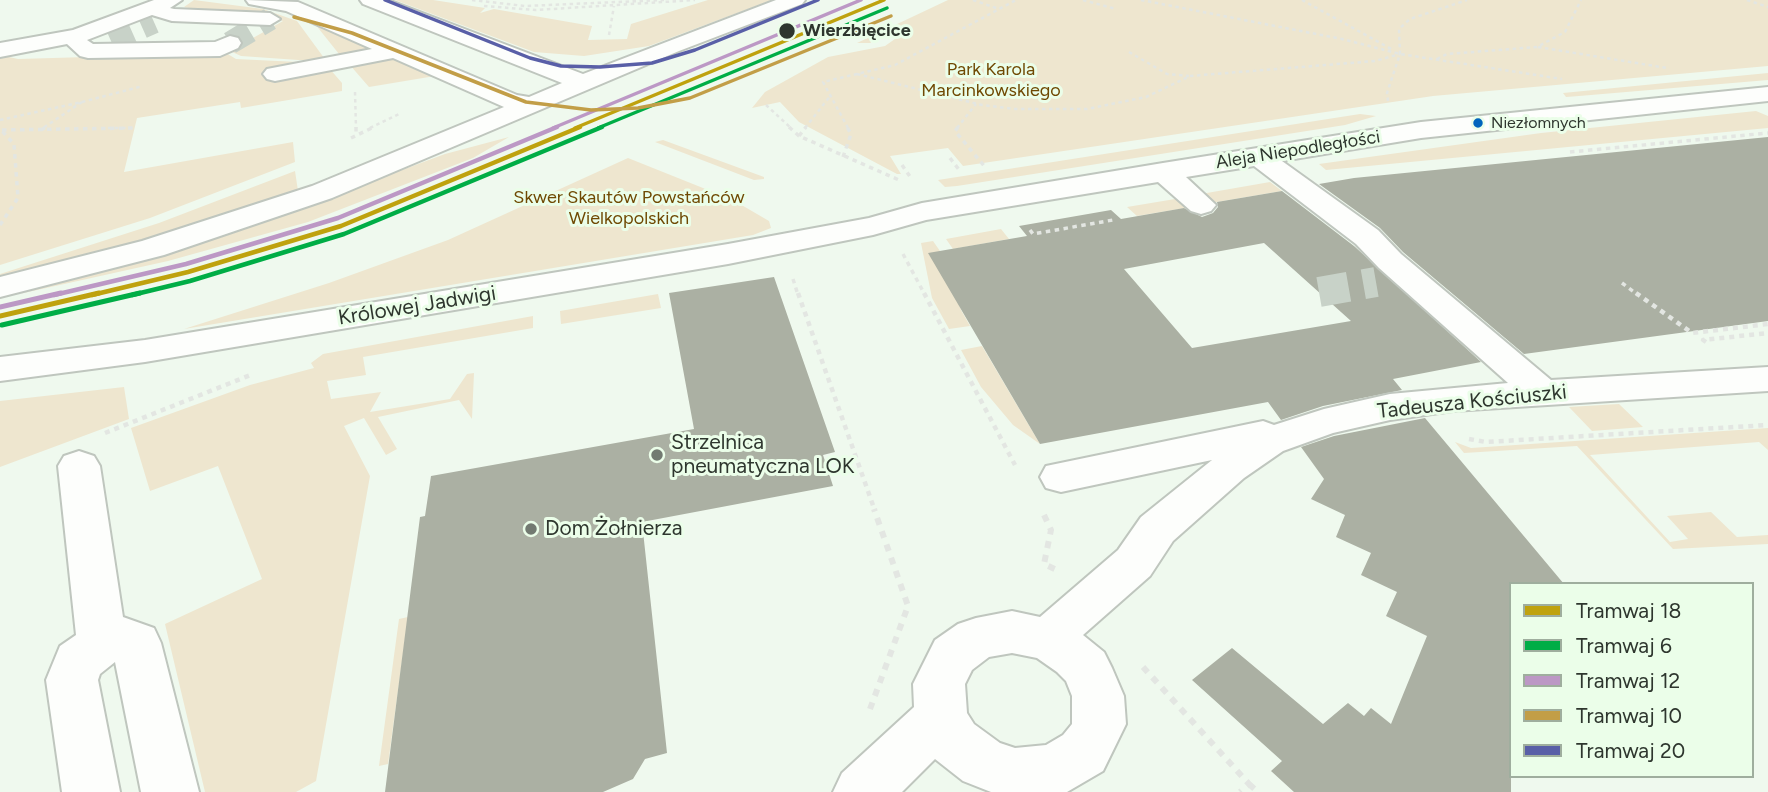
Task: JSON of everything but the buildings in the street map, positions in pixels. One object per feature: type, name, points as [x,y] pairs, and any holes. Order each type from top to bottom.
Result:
[{"type":"street","points":[[370,0],[584,83]]},
{"type":"street","points":[[0,287],[153,248],[335,187],[584,83],[795,0]]},
{"type":"street","points":[[0,49],[78,35],[162,11],[248,13],[279,7],[395,51],[511,102],[534,104]]},
{"type":"street","points":[[78,35],[111,41]]},
{"type":"street","points":[[0,49],[78,35],[220,49],[230,43]]},
{"type":"street","points":[[275,74],[395,51]]},
{"type":"street","name":"Aleja Niepodległości","points":[[832,235],[922,212],[1258,156],[1478,123],[1768,94]]},
{"type":"street","points":[[1258,156],[1367,237],[1384,271],[1542,393]]},
{"type":"street","points":[[1157,172],[1201,205]]},
{"type":"street","name":"Królowej Jadwigi","points":[[0,369],[180,345],[832,235]]},
{"type":"street","name":"Tadeusza Kościuszki","points":[[1050,640],[1067,620],[1135,563],[1157,529],[1229,468],[1269,441],[1324,422],[1390,407],[1542,393],[1768,379]]},
{"type":"street","points":[[1061,477],[1324,422]]},
{"type":"street","points":[[79,466],[102,644]]},
{"type":"street","points":[[993,634],[1031,634],[1050,640],[1086,668],[1098,696],[1098,723],[1093,739],[1083,753],[1069,763],[1034,775],[999,770],[968,754],[956,742],[941,717],[939,684],[953,655],[993,634]]},
{"type":"street","points":[[91,792],[72,680],[79,661],[102,644],[124,638],[136,643],[170,792]]},
{"type":"street","points":[[862,792],[941,717]]},
{"type":"path","points":[[472,0],[535,6],[696,0]]},
{"type":"path","points":[[535,6],[543,0]]},
{"type":"path","points":[[490,6],[522,10],[664,0]]},
{"type":"path","points":[[973,0],[999,9]]},
{"type":"path","points":[[843,157],[851,134],[823,82],[895,65],[1016,0]]},
{"type":"path","points":[[1083,0],[1116,9]]},
{"type":"path","points":[[1142,0],[1342,39],[1400,54],[1566,80]]},
{"type":"path","points":[[1302,0],[1400,54]]},
{"type":"path","points":[[1389,108],[1387,93],[1400,54],[1399,29],[1410,19],[1467,0]]},
{"type":"path","points":[[1537,47],[1565,32],[1581,0]]},
{"type":"path","points":[[1748,0],[1768,7]]},
{"type":"path","points":[[611,25],[615,3]]},
{"type":"path","points":[[1437,60],[1447,54],[1537,47],[1674,69]]},
{"type":"path","points":[[1129,52],[1167,74],[1190,76],[1376,61],[1400,54]]},
{"type":"path","points":[[856,74],[976,104],[1015,109],[1087,109],[1146,97],[1190,76]]},
{"type":"path","points":[[355,89],[356,135],[399,114]]},
{"type":"path","points":[[799,136],[831,95]]},
{"type":"path","points":[[0,120],[82,102],[41,130]]},
{"type":"path","points":[[976,104],[955,131],[986,168]]},
{"type":"path","points":[[766,105],[799,136],[900,180]]},
{"type":"path","points":[[1,130],[135,128]]},
{"type":"path","points":[[0,225],[18,198],[14,144],[1,130]]},
{"type":"path","points":[[950,158],[956,166]]},
{"type":"path","points":[[902,165],[908,173]]},
{"type":"path","points":[[0,214],[8,212]]},
{"type":"path","points":[[793,276],[908,606],[867,717]]},
{"type":"path","points":[[1622,283],[1692,333],[1768,324]]},
{"type":"path","points":[[1708,340],[1768,332]]},
{"type":"path","points":[[130,424],[266,368]]},
{"type":"path","points":[[1460,437],[1486,442],[1768,425]]},
{"type":"path","points":[[1249,784],[1258,792]]},
{"type":"green space","points":[[194,0],[263,9],[297,21],[327,62],[241,56],[230,51],[283,21],[254,12],[205,12],[184,7]]},
{"type":"green space","points":[[395,0],[433,0],[485,8],[480,13],[494,9],[592,26],[588,40],[627,39],[631,24],[708,0],[772,0],[649,46],[584,56],[534,52]]},
{"type":"green space","name":"Park Karola Marcinkowskiego","points":[[948,0],[1768,0],[1768,66],[1433,96],[963,166],[948,148],[890,156],[901,174],[799,122],[780,102],[752,108],[765,92],[828,57],[885,46],[909,29],[896,26],[870,43],[857,43]]},
{"type":"green space","points":[[315,24],[379,51],[343,59]]},
{"type":"green space","points":[[226,53],[236,59],[319,63],[329,68],[342,83],[342,91],[241,108],[240,102],[137,118],[124,172],[293,142],[295,162],[150,218],[0,265],[0,55],[18,59]]},
{"type":"green space","points":[[393,57],[435,76],[369,87],[349,64]]},
{"type":"green space","points":[[1768,73],[1768,80],[1566,97],[1563,93]]},
{"type":"green space","points":[[1756,111],[1768,116],[1768,128],[1326,170],[1319,164],[1541,133]]},
{"type":"green space","points":[[1360,114],[1376,116],[1345,125],[957,186],[945,187],[938,180]]},
{"type":"green space","points":[[509,137],[473,158],[308,222],[168,261],[19,294],[222,237],[445,154]]},
{"type":"green space","points":[[663,140],[764,179],[754,180],[655,142]]},
{"type":"green space","points":[[541,151],[438,197],[351,229],[524,157]]},
{"type":"green space","name":"Skwer Skautów Powstańców Wielkopolskich","points":[[628,158],[733,200],[769,221],[771,228],[753,235],[184,329],[329,283],[448,240]]},
{"type":"green space","points":[[295,171],[298,191],[163,235],[0,277],[0,274],[159,223]]},
{"type":"green space","points":[[1270,182],[1282,191],[1211,203],[1201,194]]},
{"type":"green space","points":[[1181,198],[1191,207],[1137,216],[1127,207]]},
{"type":"green space","points":[[1001,229],[1009,239],[953,249],[946,239]]},
{"type":"green space","points":[[933,241],[940,251],[961,310],[970,326],[949,329],[932,298],[921,243]]},
{"type":"green space","points":[[658,294],[661,308],[561,324],[560,311]]},
{"type":"green space","points":[[533,316],[533,328],[363,357],[366,375],[327,381],[331,399],[381,392],[370,412],[450,399],[467,374],[474,373],[472,419],[459,400],[378,417],[397,449],[386,455],[364,418],[344,426],[370,476],[316,781],[296,792],[205,792],[165,624],[262,579],[218,466],[150,491],[131,428],[250,385],[314,368],[311,363],[323,354]]},
{"type":"green space","points":[[982,346],[1040,444],[1013,425],[981,387],[961,350]]},
{"type":"green space","points":[[124,387],[129,419],[0,467],[0,401]]},
{"type":"green space","points":[[1619,404],[1643,427],[1592,431],[1569,407]]},
{"type":"green space","points":[[1768,428],[1768,450],[1759,442],[1590,455],[1670,542],[1688,539],[1667,516],[1711,512],[1737,537],[1768,535],[1768,544],[1673,549],[1577,446],[1464,453],[1455,442],[1471,448]]},
{"type":"green space","points":[[408,617],[388,764],[379,766],[399,619]]},
{"type":"tunnel","points":[[230,43],[270,19]]},
{"type":"tunnel","points":[[111,41],[154,22]]},
{"type":"tunnel","points":[[1319,292],[1376,282]]},
{"type":"tram line","name":"20","points":[[385,0],[530,58],[561,66],[600,67],[652,63],[695,50],[818,0]]},
{"type":"tram line","name":"12","points":[[0,307],[186,264],[338,218],[861,0]]},
{"type":"tram line","name":"18","points":[[0,316],[188,272],[341,226],[884,0]]},
{"type":"tram line","name":"6","points":[[2,325],[190,281],[344,234],[887,8]]},
{"type":"tram line","name":"10","points":[[294,17],[352,33],[526,102],[591,110],[638,108],[690,98],[891,16]]},
{"type":"place","name":"Wierzbięcice","points":[[787,31]]},
{"type":"place","name":"Niezłomnych","points":[[1478,123]]},
{"type":"place","name":"Strzelnica pneumatyczna LOK","points":[[657,455]]},
{"type":"place","name":"Dom Żołnierza","points":[[531,529]]}]
